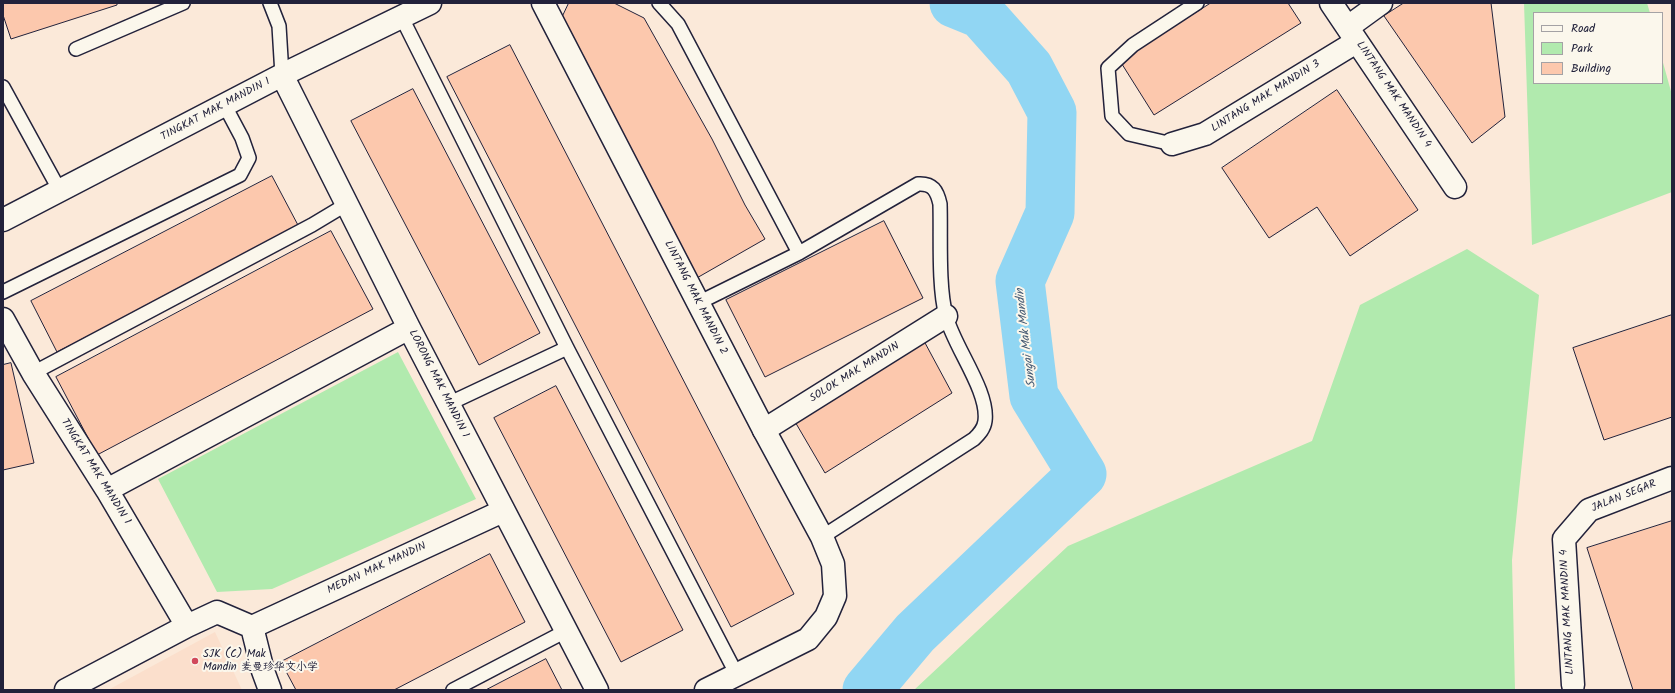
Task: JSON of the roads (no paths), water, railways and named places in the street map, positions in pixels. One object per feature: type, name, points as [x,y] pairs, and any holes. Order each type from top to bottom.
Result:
[{"type":"street","name":"TINGKAT MAK MANDIN 1","points":[[3,220],[225,106],[282,75],[430,3]]},
{"type":"street","name":"LINTANG MAK MANDIN 2","points":[[543,3],[764,430],[822,537],[833,564],[835,596],[826,617],[808,639],[737,674]]},
{"type":"street","name":"LINTANG MAK MANDIN 4","points":[[1331,3],[1455,186]]},
{"type":"street","name":"LINTANG MAK MANDIN 3","points":[[1172,144],[1205,134],[1352,34],[1381,3]]},
{"type":"street","name":"LORONG MAK MANDIN 1","points":[[282,75],[409,328],[597,690]]},
{"type":"street","name":"SOLOK MAK MANDIN","points":[[764,430],[946,316]]},
{"type":"street","name":"TINGKAT MAK MANDIN 1","points":[[3,319],[33,373],[107,490],[187,626]]},
{"type":"street","points":[[107,490],[409,328]]},
{"type":"street","name":"JALAN SEGAR","points":[[1564,539],[1589,510],[1672,478]]},
{"type":"street","name":"MEDAN MAK MANDIN","points":[[252,628],[503,511]]},
{"type":"street","name":"LINTANG MAK MANDIN 4","points":[[1564,539],[1573,685]]},
{"type":"street","points":[[66,690],[187,626],[217,612],[252,628],[262,671],[270,690]]},
{"type":"street","points":[[706,690],[737,674]]},
{"type":"lane","points":[[76,49],[183,3]]},
{"type":"lane","points":[[270,3],[279,26],[282,75]]},
{"type":"lane","points":[[659,3],[678,24],[799,253]]},
{"type":"lane","points":[[1172,144],[1129,134],[1112,116],[1108,68],[1133,45],[1197,3]]},
{"type":"lane","points":[[401,16],[567,348],[737,674]]},
{"type":"lane","points":[[3,87],[60,191]]},
{"type":"lane","points":[[3,292],[240,175],[249,158],[242,138],[225,106]]},
{"type":"lane","points":[[698,303],[799,253],[918,184],[926,184],[937,192],[940,204],[943,303],[946,316],[983,400],[986,413],[985,422],[982,431],[965,446],[822,537]]},
{"type":"lane","points":[[33,373],[312,225],[347,204]]},
{"type":"lane","points":[[448,404],[567,348]]},
{"type":"lane","points":[[453,690],[566,631]]},
{"type":"waterway","name":"Sungai Mak Mandin","points":[[867,690],[915,633],[1082,474],[1034,396],[1020,281],[1050,213],[1052,112],[1029,68],[981,14],[954,3]]},
{"type":"place","name":"SJK (C) Mak Mandin 麦曼珍华文小学","points":[[195,661]]}]
